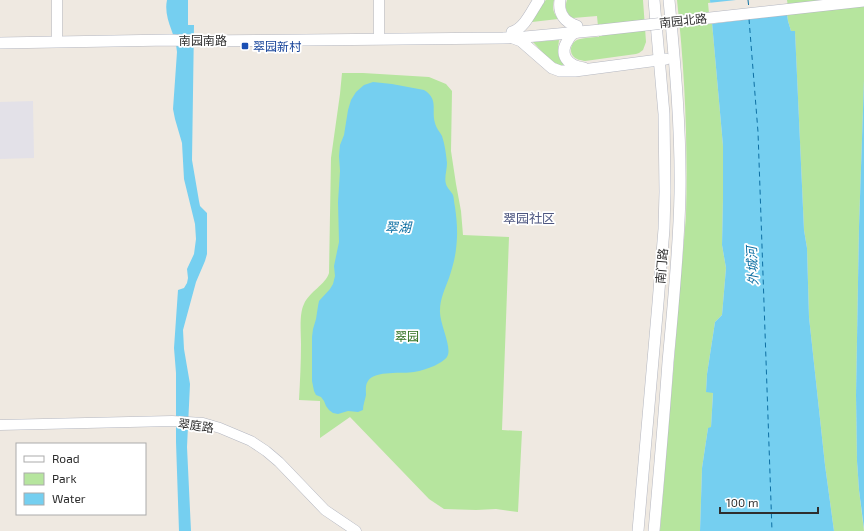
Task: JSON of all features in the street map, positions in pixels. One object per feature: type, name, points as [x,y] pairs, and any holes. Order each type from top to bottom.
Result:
[{"type":"main road","points":[[508,35],[518,30],[522,26],[539,0]]},
{"type":"main road","points":[[560,0],[562,17],[577,29],[566,42],[564,55],[572,65],[579,68],[588,69]]},
{"type":"main road","name":"南门路","points":[[638,531],[664,229],[665,134],[654,0]]},
{"type":"main road","name":"南门路","points":[[654,531],[673,314],[680,186],[680,147],[669,0]]},
{"type":"main road","name":"南园北路","points":[[508,35],[577,29],[810,0]]},
{"type":"main road","name":"南园北路","points":[[600,26],[864,1]]},
{"type":"main road","name":"南园南路","points":[[0,43],[57,39],[169,37],[508,35]]},
{"type":"main road","points":[[508,35],[521,41],[548,65],[555,70],[560,71],[568,72],[674,58]]},
{"type":"main road","name":"南园南路","points":[[0,37],[57,39]]},
{"type":"street","points":[[57,0],[57,39]]},
{"type":"street","points":[[379,0],[379,36]]},
{"type":"street","name":"翠庭路","points":[[0,425],[192,425],[203,423],[220,428],[251,441],[266,451],[279,462],[325,510],[356,531]]},
{"type":"street","name":"翠庭路","points":[[0,431],[172,424]]},
{"type":"street","name":"翠庭路","points":[[192,425],[221,434],[250,446],[274,465],[324,518],[344,531]]},
{"type":"shaded area","points":[[33,101],[34,158],[0,159],[0,102]]},
{"type":"green space","points":[[546,0],[554,0],[553,10],[558,19],[532,22],[532,19]]},
{"type":"green space","points":[[567,0],[643,0],[646,42],[643,50],[636,54],[585,61],[579,60],[572,54],[572,45],[577,40],[599,37],[597,16],[573,18],[569,15],[567,10]]},
{"type":"green space","points":[[677,0],[710,0],[723,146],[722,245],[726,268],[722,315],[715,322],[707,374],[706,392],[713,392],[711,428],[708,428],[702,468],[700,531],[660,531],[686,216],[687,162],[685,108]]},
{"type":"green space","points":[[785,0],[864,0],[864,80],[859,226],[856,395],[857,461],[864,531],[834,531],[825,465],[809,317],[807,248],[804,230],[795,32],[791,31]]},
{"type":"green space","points":[[559,40],[558,52],[559,58],[563,63],[562,66],[549,59],[533,42]]},
{"type":"green space","name":"翠园","points":[[342,73],[429,77],[446,84],[452,91],[451,151],[461,211],[463,235],[509,237],[502,430],[522,431],[518,512],[496,509],[444,509],[429,499],[350,417],[320,438],[320,401],[299,400],[302,308],[306,300],[325,281],[329,273],[331,158]]},
{"type":"water","points":[[167,0],[188,0],[188,25],[194,25],[192,160],[200,206],[207,213],[207,254],[196,282],[183,330],[184,349],[190,384],[187,447],[191,531],[179,531],[176,442],[176,373],[174,348],[178,290],[184,288],[187,283],[187,269],[194,254],[196,239],[195,224],[184,179],[182,143],[173,109],[177,52],[168,20],[166,7]]},
{"type":"water","name":"外城河","points":[[710,0],[785,0],[791,31],[795,31],[804,230],[807,248],[809,317],[825,465],[834,531],[700,531],[702,468],[708,428],[711,427],[713,393],[706,392],[707,374],[715,322],[722,315],[726,268],[722,245],[723,146]]},
{"type":"water","points":[[864,80],[864,529],[857,461],[856,395],[859,226]]},
{"type":"water","name":"翠湖","points":[[373,82],[424,90],[429,93],[433,101],[435,123],[442,136],[447,163],[445,182],[453,195],[457,222],[455,256],[440,306],[440,315],[447,342],[448,353],[447,357],[443,361],[434,366],[414,372],[377,375],[366,384],[366,395],[363,410],[358,412],[348,411],[338,414],[329,410],[321,397],[316,395],[314,391],[312,381],[312,337],[319,301],[330,289],[335,276],[334,266],[339,242],[339,156],[348,110],[351,100],[356,92],[364,85]]},
{"type":"pier","points":[[736,0],[787,0],[789,14],[710,24],[708,3]]},
{"type":"ferry route","points":[[748,0],[749,9]]},
{"type":"ferry route","points":[[749,19],[758,132],[772,531]]},
{"type":"place","name":"翠园新村","points":[[245,46]]},
{"type":"district","name":"翠园社区","points":[[529,218]]}]
